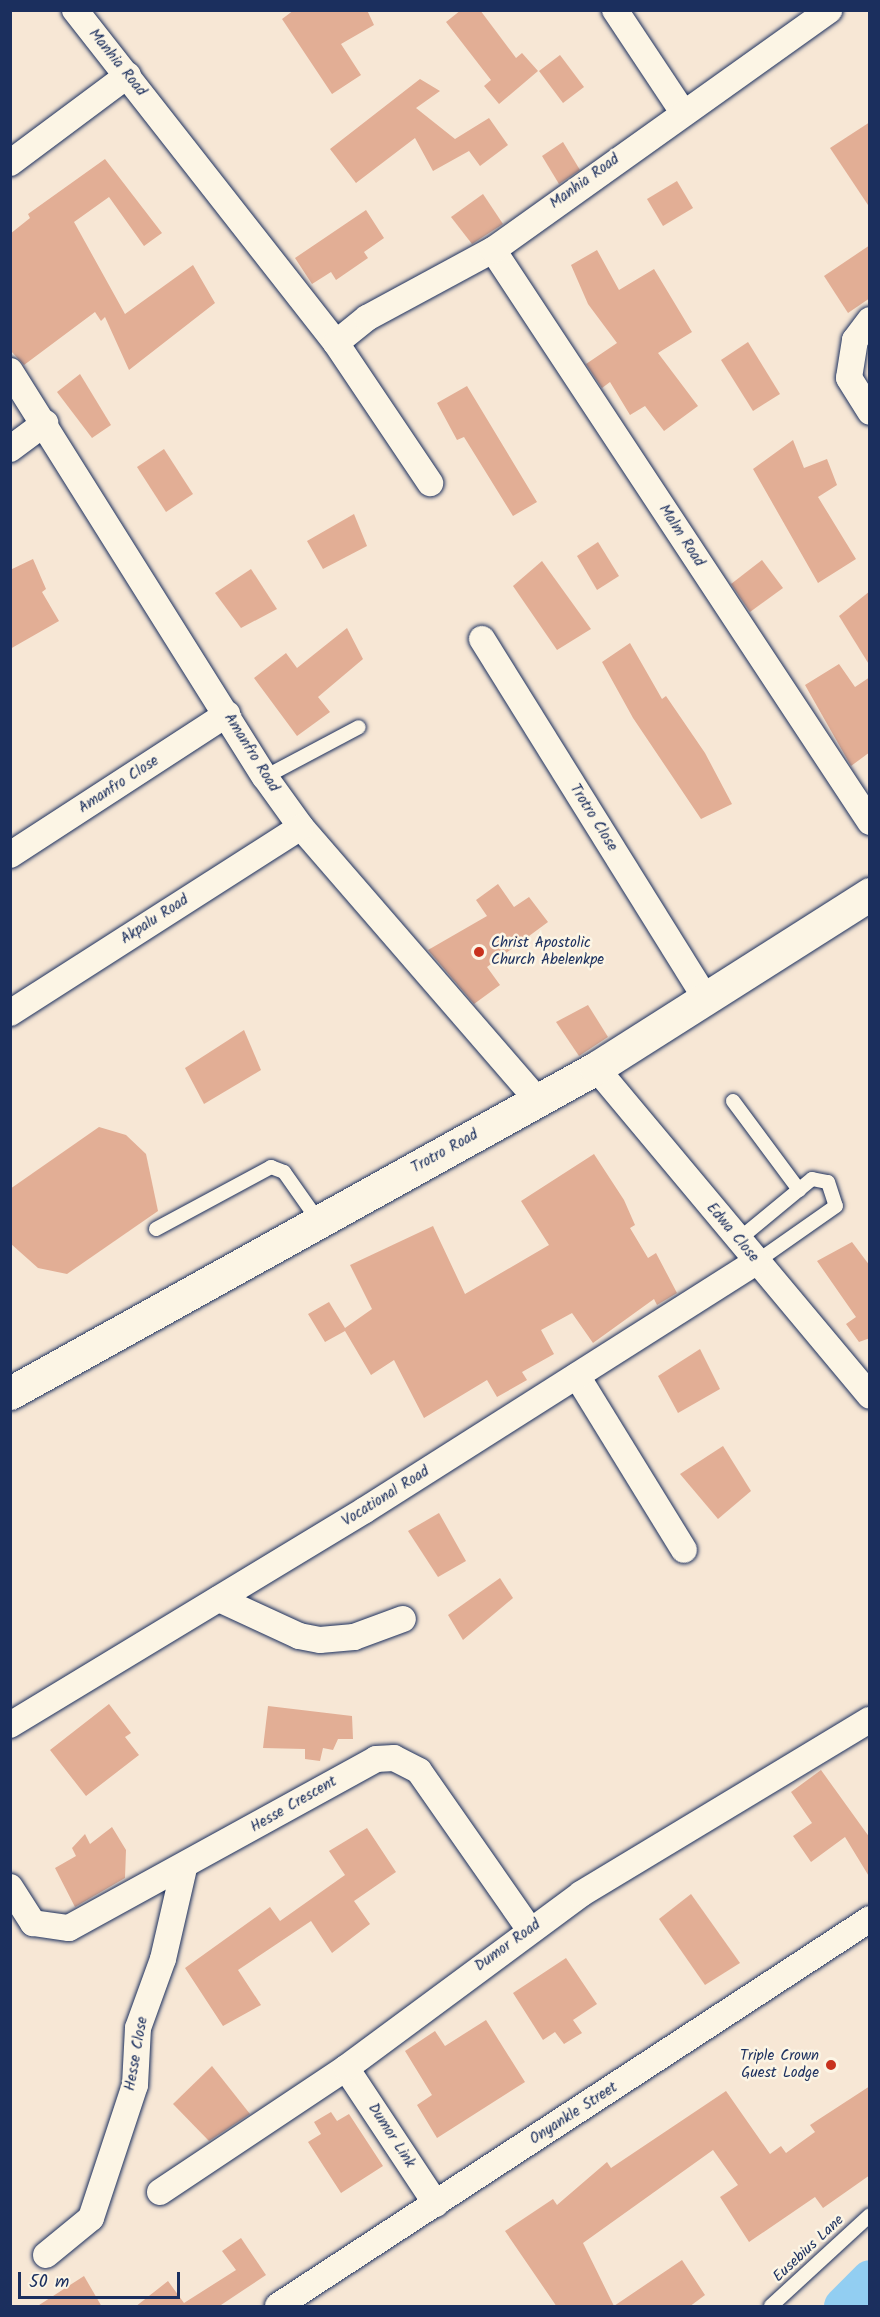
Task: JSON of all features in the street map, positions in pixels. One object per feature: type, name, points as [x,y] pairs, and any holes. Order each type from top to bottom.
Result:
[{"type":"street","name":"Manhia Road","points":[[75,10],[336,343],[430,483]]},
{"type":"street","points":[[615,10],[682,111]]},
{"type":"street","name":"Manhia Road","points":[[336,343],[367,318],[493,250],[682,111],[829,10]]},
{"type":"street","points":[[10,163],[128,75]]},
{"type":"street","name":"Malm Road","points":[[493,250],[870,822]]},
{"type":"street","points":[[870,320],[855,340],[849,378],[870,412]]},
{"type":"street","name":"Amanfro Road","points":[[10,371],[45,423],[265,777],[301,827],[538,1101]]},
{"type":"street","points":[[10,448],[45,423]]},
{"type":"street","name":"Trotro Close","points":[[482,639],[705,997]]},
{"type":"street","name":"Amanfro Close","points":[[10,855],[226,714]]},
{"type":"street","name":"Akpalu Road","points":[[10,1013],[301,827]]},
{"type":"street","name":"Trotro Road","points":[[10,1393],[596,1068],[870,894]]},
{"type":"street","name":"Edwa Close","points":[[596,1068],[756,1262],[870,1395]]},
{"type":"street","name":"Vocational Road","points":[[10,1725],[219,1599],[756,1262]]},
{"type":"street","points":[[577,1376],[684,1550]]},
{"type":"street","points":[[219,1599],[299,1636],[320,1640],[354,1637],[403,1619]]},
{"type":"street","name":"Dumor Road","points":[[160,2192],[346,2067],[530,1930],[870,1720]]},
{"type":"street","name":"Hesse Crescent","points":[[10,1887],[33,1923],[69,1928],[183,1868],[376,1758],[394,1758],[419,1771],[530,1930]]},
{"type":"street","name":"Hesse Close","points":[[46,2255],[91,2218],[135,2085],[138,2028],[163,1959],[183,1868]]},
{"type":"street","name":"Onyankle Street","points":[[278,2307],[870,1919]]},
{"type":"street","name":"Dumor Link","points":[[346,2067],[436,2204]]},
{"type":"lane","points":[[265,777],[359,727]]},
{"type":"lane","points":[[733,1101],[799,1190]]},
{"type":"lane","points":[[156,1229],[271,1167],[284,1172],[320,1223]]},
{"type":"lane","points":[[738,1240],[799,1190],[822,1179],[835,1194],[836,1206],[756,1262]]},
{"type":"lane","name":"Eusebius Lane","points":[[771,2307],[870,2215]]},
{"type":"building","points":[[294,10],[367,10],[374,25],[341,44],[361,75],[332,94],[282,19]]},
{"type":"building","points":[[461,10],[480,10],[516,58],[522,53],[538,71],[499,104],[484,86],[491,80],[446,22]]},
{"type":"building","points":[[560,55],[584,87],[563,103],[539,71]]},
{"type":"building","points":[[420,79],[440,91],[416,108],[455,139],[489,118],[508,145],[480,166],[469,151],[433,171],[415,138],[356,183],[330,149]]},
{"type":"building","points":[[870,122],[870,208],[830,148]]},
{"type":"building","points":[[563,142],[580,170],[559,184],[542,156]]},
{"type":"building","points":[[105,159],[162,233],[144,246],[109,197],[74,222],[125,314],[193,265],[215,303],[129,370],[105,317],[101,321],[95,312],[24,365],[10,350],[10,234],[30,218],[28,214]]},
{"type":"building","points":[[677,181],[693,208],[663,226],[647,199]]},
{"type":"building","points":[[483,194],[503,224],[472,244],[451,217]]},
{"type":"building","points":[[366,210],[384,238],[364,252],[368,258],[336,280],[331,272],[312,284],[295,258]]},
{"type":"building","points":[[870,245],[870,298],[848,313],[824,276]]},
{"type":"building","points":[[597,250],[619,290],[654,269],[692,332],[658,353],[698,406],[664,431],[645,406],[630,415],[610,382],[602,388],[586,364],[617,343],[588,304],[571,265]]},
{"type":"building","points":[[748,342],[780,394],[753,411],[721,360]]},
{"type":"building","points":[[80,374],[111,425],[92,438],[57,392]]},
{"type":"building","points":[[467,386],[537,502],[513,516],[464,437],[457,440],[437,403]]},
{"type":"building","points":[[793,440],[804,468],[827,459],[837,485],[818,497],[856,559],[818,583],[753,469]]},
{"type":"building","points":[[164,449],[193,494],[166,512],[137,467]]},
{"type":"building","points":[[354,514],[367,546],[323,569],[307,541]]},
{"type":"building","points":[[598,542],[619,576],[597,590],[577,556]]},
{"type":"building","points":[[33,559],[46,589],[42,592],[59,621],[10,649],[10,570]]},
{"type":"building","points":[[762,560],[783,588],[750,612],[731,584]]},
{"type":"building","points":[[542,561],[591,629],[557,650],[513,586]]},
{"type":"building","points":[[251,569],[277,609],[241,628],[215,593]]},
{"type":"building","points":[[870,591],[870,666],[839,616]]},
{"type":"building","points":[[347,628],[363,659],[318,697],[330,712],[297,736],[254,678],[286,653],[297,668]]},
{"type":"building","points":[[630,643],[662,699],[666,696],[705,753],[732,804],[701,819],[633,718],[602,662]]},
{"type":"building","points":[[839,664],[855,687],[870,677],[870,752],[851,766],[805,685]]},
{"type":"building","points":[[498,884],[514,907],[529,897],[548,922],[487,967],[500,985],[474,1004],[428,950],[487,916],[476,900]]},
{"type":"building","points":[[588,1005],[608,1037],[579,1056],[556,1022]]},
{"type":"building","points":[[244,1030],[261,1070],[204,1104],[185,1068]]},
{"type":"building","points":[[99,1127],[126,1135],[146,1154],[158,1211],[67,1274],[38,1268],[10,1243],[10,1189]]},
{"type":"building","points":[[594,1154],[624,1200],[635,1225],[630,1228],[648,1258],[656,1253],[677,1293],[657,1305],[654,1299],[593,1343],[572,1313],[541,1330],[554,1354],[522,1372],[527,1380],[497,1397],[487,1380],[424,1418],[394,1360],[371,1375],[345,1331],[325,1342],[308,1314],[329,1302],[345,1328],[372,1309],[350,1265],[433,1226],[465,1294],[549,1245],[521,1201]]},
{"type":"building","points":[[852,1242],[870,1266],[870,1338],[859,1342],[846,1324],[856,1317],[817,1261]]},
{"type":"building","points":[[700,1349],[720,1389],[678,1413],[658,1376]]},
{"type":"building","points":[[723,1446],[751,1491],[718,1519],[680,1474]]},
{"type":"building","points":[[439,1513],[466,1561],[438,1577],[408,1531]]},
{"type":"building","points":[[500,1578],[513,1598],[463,1640],[448,1615]]},
{"type":"building","points":[[109,1704],[131,1733],[125,1737],[139,1755],[86,1796],[50,1750]]},
{"type":"building","points":[[268,1706],[352,1716],[353,1739],[338,1739],[333,1750],[323,1748],[320,1761],[305,1759],[305,1749],[263,1748]]},
{"type":"building","points":[[821,1770],[870,1838],[870,1878],[845,1837],[811,1862],[793,1836],[812,1823],[791,1792]]},
{"type":"building","points":[[112,1827],[126,1850],[125,1878],[75,1907],[55,1868],[76,1856],[72,1848],[85,1834],[90,1844]]},
{"type":"building","points":[[367,1828],[396,1872],[354,1901],[370,1924],[332,1953],[311,1921],[238,1970],[261,2005],[223,2026],[185,1968],[270,1907],[280,1921],[345,1875],[329,1851]]},
{"type":"building","points":[[691,1894],[740,1963],[705,1985],[659,1919]]},
{"type":"building","points":[[566,1958],[597,2004],[573,2020],[582,2033],[564,2044],[555,2032],[543,2040],[513,1993]]},
{"type":"building","points":[[486,2020],[525,2082],[437,2138],[417,2105],[432,2095],[405,2051],[435,2031],[445,2046]]},
{"type":"building","points":[[212,2066],[250,2114],[209,2141],[173,2104]]},
{"type":"building","points":[[870,2086],[870,2175],[823,2208],[815,2197],[749,2242],[720,2197],[738,2185],[713,2150],[583,2243],[614,2306],[682,2260],[705,2295],[689,2307],[557,2307],[505,2231],[553,2199],[557,2205],[607,2162],[611,2168],[726,2091],[770,2154],[781,2146],[786,2153],[815,2132],[810,2125]]},
{"type":"building","points":[[331,2112],[337,2121],[349,2114],[383,2166],[341,2193],[308,2142],[321,2134],[314,2122]]},
{"type":"building","points":[[241,2238],[266,2275],[218,2307],[135,2307],[168,2281],[184,2303],[236,2270],[222,2251]]},
{"type":"building","points":[[84,2276],[102,2307],[36,2307]]},
{"type":"waterway","points":[[843,2306],[870,2279]]},
{"type":"place","name":"Christ Apostolic Church Abelenkpe","points":[[479,952]]},
{"type":"place","name":"Triple Crown Guest Lodge","points":[[831,2065]]}]
